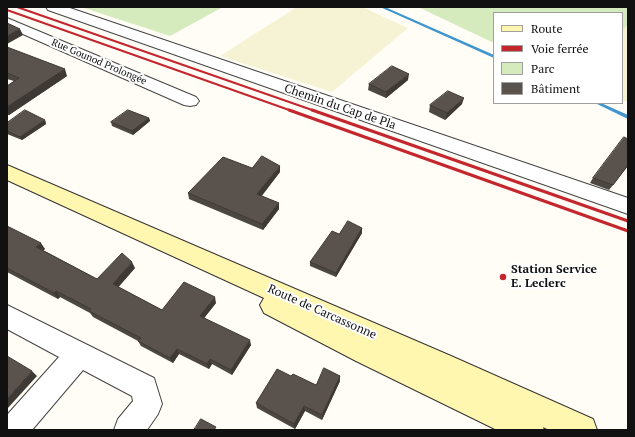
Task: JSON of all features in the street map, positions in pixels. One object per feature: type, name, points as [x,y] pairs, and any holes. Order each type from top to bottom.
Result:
[{"type":"main road","name":"Route de Carcassonne","points":[[7,172],[373,334],[582,430]]},
{"type":"main road","name":"Route de Carcassonne","points":[[60,196],[365,352],[529,430]]},
{"type":"street","name":"Chemin du Cap de Pla","points":[[53,7],[628,206]]},
{"type":"street","name":"Rue Gounod Prolongée","points":[[7,22],[190,101]]},
{"type":"street","points":[[7,316],[144,388],[148,404],[129,430]]},
{"type":"street","points":[[13,430],[79,354]]},
{"type":"shaded area","points":[[297,7],[362,7],[408,28],[332,92],[220,56]]},
{"type":"shaded area","points":[[628,25],[628,102],[623,100],[623,29]]},
{"type":"green space","points":[[81,7],[223,7],[170,36]]},
{"type":"green space","points":[[418,7],[628,7],[628,25],[623,29],[623,12],[493,12],[493,43]]},
{"type":"building","points":[[7,23],[20,29],[7,36]]},
{"type":"building","points":[[7,47],[65,69],[7,107],[7,86],[19,78],[7,73]]},
{"type":"building","points":[[392,66],[409,74],[386,92],[369,84]]},
{"type":"building","points":[[448,91],[464,98],[447,113],[430,105]]},
{"type":"building","points":[[25,110],[45,120],[20,137],[7,131],[7,123]]},
{"type":"building","points":[[128,110],[149,118],[132,131],[111,122]]},
{"type":"building","points":[[624,137],[628,139],[628,165],[613,185],[593,178]]},
{"type":"building","points":[[262,156],[280,166],[257,194],[279,203],[262,224],[188,193],[223,157],[252,168]]},
{"type":"building","points":[[348,221],[362,228],[336,273],[310,262],[332,231],[339,234]]},
{"type":"building","points":[[7,226],[41,243],[36,247],[97,279],[122,253],[132,262],[113,284],[162,310],[184,282],[215,297],[200,316],[250,340],[231,370],[210,359],[207,364],[177,349],[170,358],[138,341],[141,338],[89,311],[91,309],[56,291],[54,293],[7,268]]},
{"type":"building","points":[[7,356],[32,371],[7,399]]},
{"type":"building","points":[[324,368],[340,376],[322,415],[304,406],[294,424],[256,403],[277,369],[291,376],[293,374],[316,385]]},
{"type":"building","points":[[201,419],[216,427],[214,430],[194,430]]},
{"type":"waterway","points":[[382,7],[493,57]]},
{"type":"waterway","points":[[599,104],[628,117]]},
{"type":"railway","points":[[17,7],[315,111]]},
{"type":"railway","points":[[7,10],[292,111]]},
{"type":"railway","points":[[289,110],[628,231]]},
{"type":"railway","points":[[312,110],[628,221]]},
{"type":"place","name":"Station Service E. Leclerc","points":[[503,277]]}]
